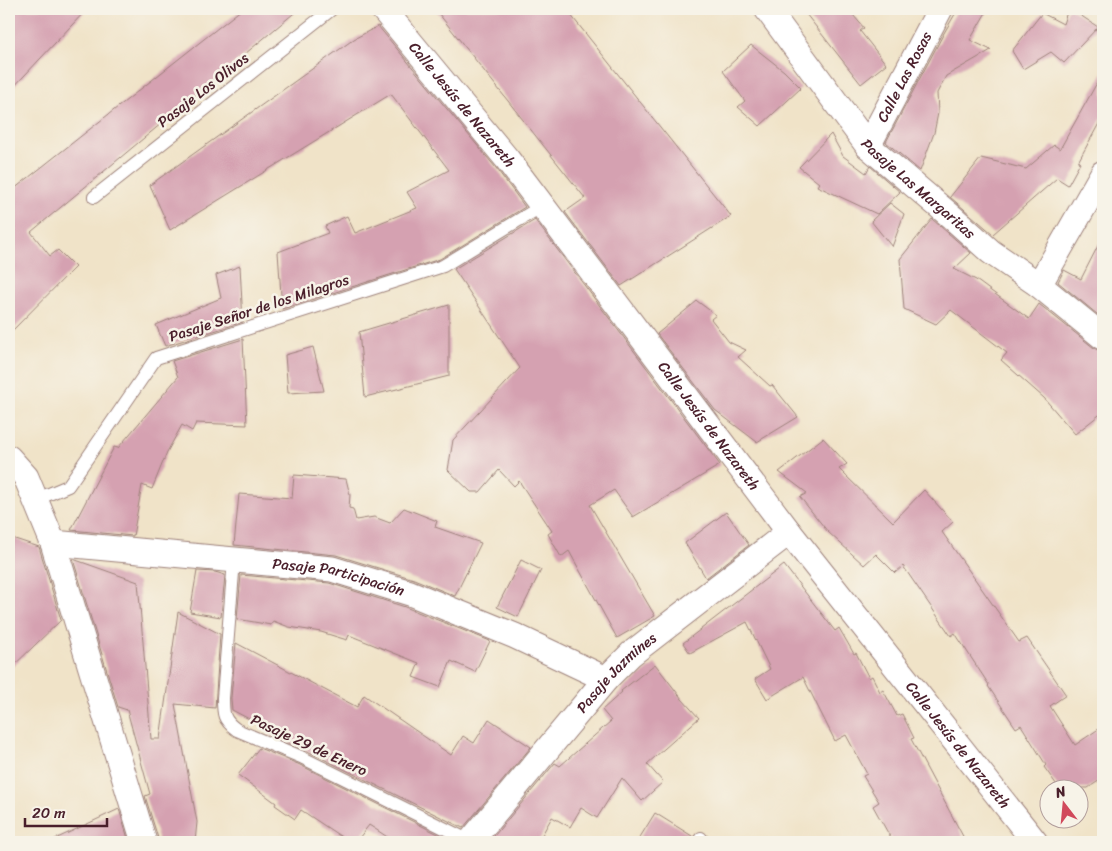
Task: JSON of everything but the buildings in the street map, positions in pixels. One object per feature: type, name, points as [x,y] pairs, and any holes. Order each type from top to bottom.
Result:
[{"type":"street","name":"Calle Jesús de Nazareth","points":[[383,9],[507,159],[789,532],[1036,842]]},
{"type":"street","name":"Pasaje Las Margaritas","points":[[767,9],[868,146],[991,252],[1039,285],[1103,337]]},
{"type":"street","name":"Calle Las Rosas","points":[[868,146],[940,9]]},
{"type":"street","points":[[1039,285],[1103,173]]},
{"type":"street","points":[[9,458],[26,477],[53,543],[144,842]]},
{"type":"street","name":"Pasaje Jazmines","points":[[471,842],[606,679],[631,654],[789,532]]},
{"type":"street","name":"Pasaje Participación","points":[[53,543],[332,569],[410,593],[515,636],[606,679]]},
{"type":"lane","name":"Pasaje Los Olivos","points":[[94,197],[332,9]]},
{"type":"lane","name":"Pasaje Señor de los Milagros","points":[[35,500],[68,486],[156,358],[443,266],[542,206]]},
{"type":"lane","name":"Pasaje 29 de Enero","points":[[234,560],[222,698],[223,714],[228,724],[237,730],[300,757],[471,842]]}]
